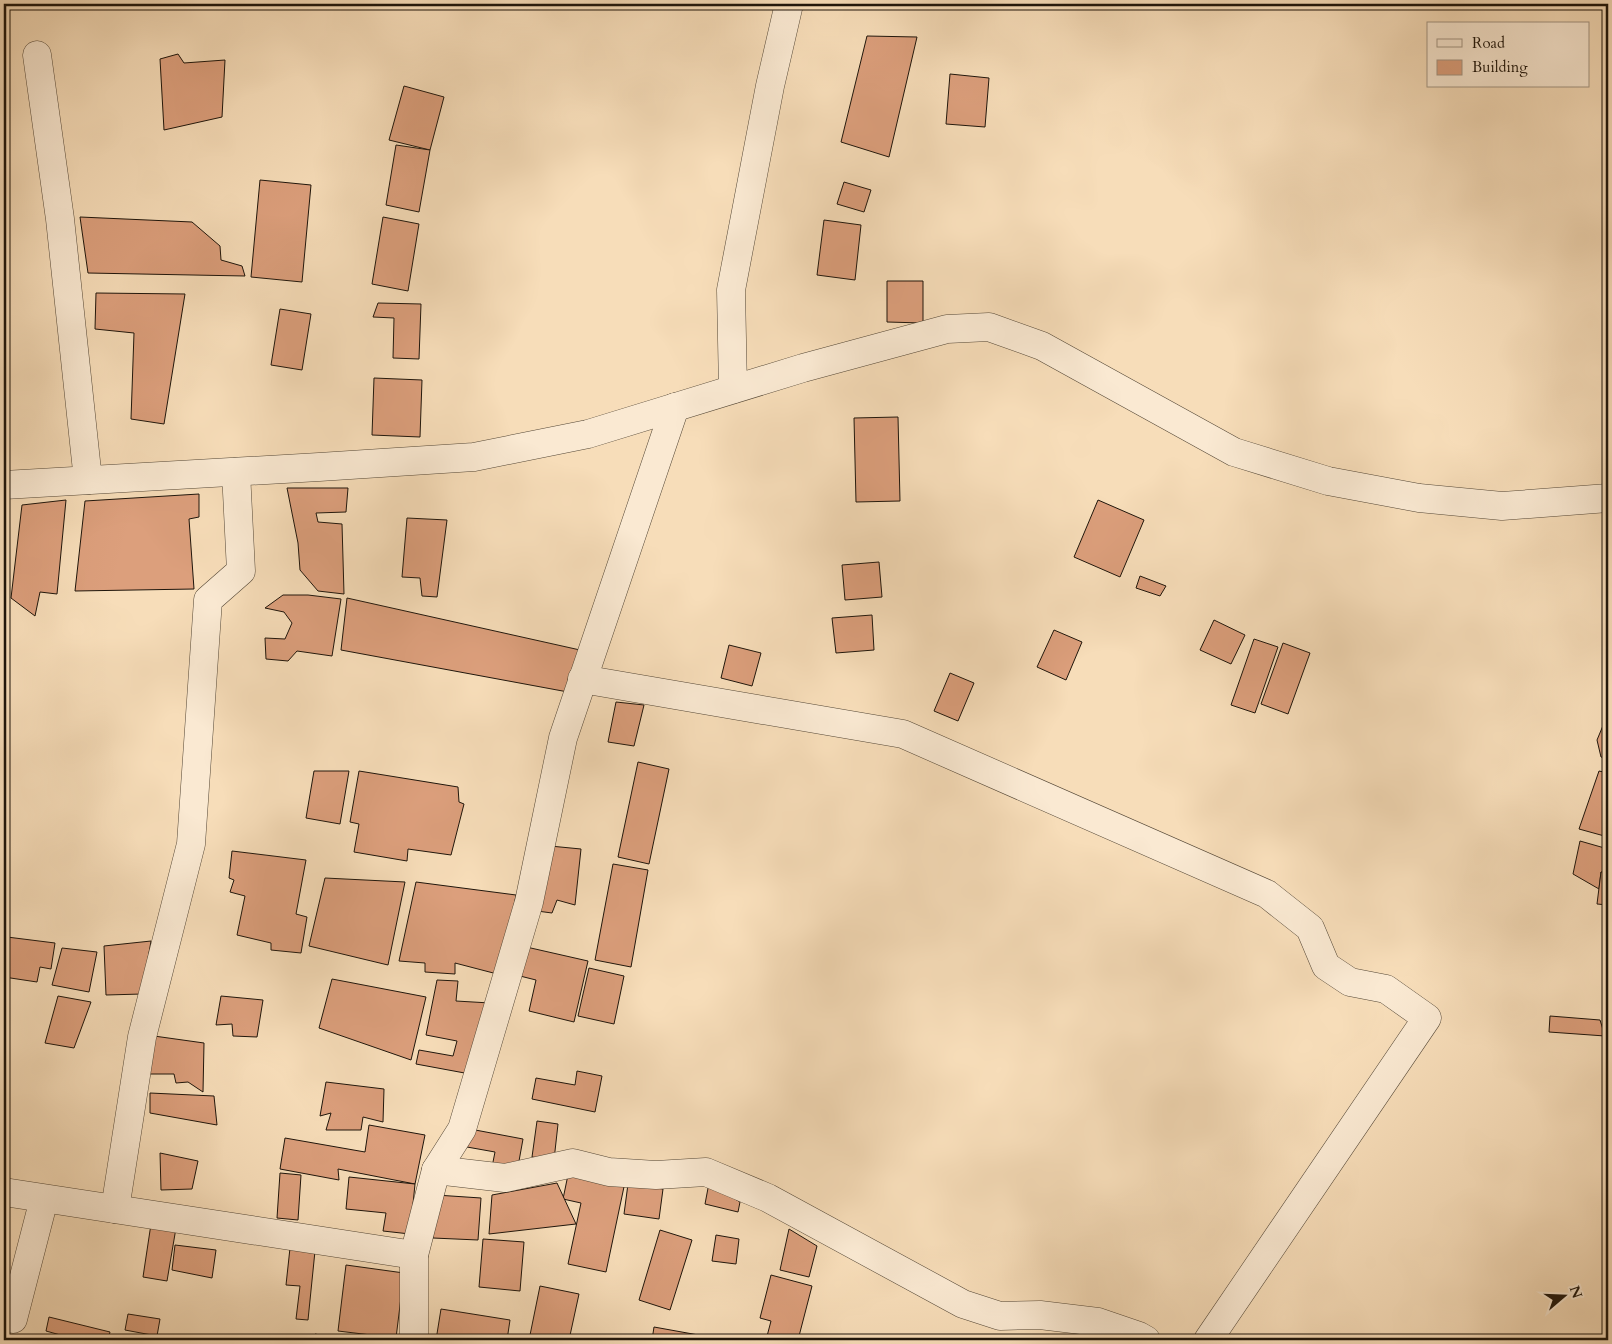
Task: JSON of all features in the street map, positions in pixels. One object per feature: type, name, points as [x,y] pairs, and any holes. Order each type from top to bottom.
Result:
[{"type":"street","points":[[733,389],[731,290],[770,86],[789,4]]},
{"type":"street","points":[[37,55],[60,219],[88,480]]},
{"type":"street","points":[[4,485],[474,457],[588,434],[803,368],[947,329],[988,327],[1042,346],[1234,452],[1328,481],[1419,498],[1502,506],[1608,498]]},
{"type":"street","points":[[414,1340],[414,1255],[436,1170],[462,1129],[465,1120],[529,902],[563,738],[676,407]]},
{"type":"street","points":[[114,1209],[142,1037],[191,844],[208,600],[241,571],[236,472]]},
{"type":"street","points":[[582,679],[903,734],[1267,894],[1310,928],[1326,966],[1350,982],[1386,989],[1427,1018],[1208,1340]]},
{"type":"street","points":[[436,1170],[505,1178],[574,1162],[609,1172],[656,1175],[706,1172],[768,1198],[963,1304],[1000,1316],[1040,1315],[1098,1322],[1146,1340]]},
{"type":"street","points":[[4,1192],[414,1255]]},
{"type":"street","points":[[13,1319],[44,1199]]},
{"type":"building","points":[[867,36],[917,37],[889,157],[841,142]]},
{"type":"building","points":[[178,54],[184,63],[225,60],[222,117],[164,130],[160,59]]},
{"type":"building","points":[[950,74],[989,78],[985,127],[946,124]]},
{"type":"building","points":[[404,86],[444,97],[430,150],[389,140]]},
{"type":"building","points":[[396,145],[430,150],[419,212],[386,205]]},
{"type":"building","points":[[260,180],[311,185],[302,282],[251,277]]},
{"type":"building","points":[[844,182],[871,190],[864,212],[837,204]]},
{"type":"building","points":[[80,217],[192,222],[220,246],[221,260],[242,266],[245,276],[88,273]]},
{"type":"building","points":[[383,217],[419,224],[408,291],[372,284]]},
{"type":"building","points":[[824,220],[861,225],[855,280],[817,275]]},
{"type":"building","points":[[887,281],[923,281],[923,323],[887,322]]},
{"type":"building","points":[[96,293],[185,294],[164,424],[131,419],[134,333],[95,329]]},
{"type":"building","points":[[378,303],[421,304],[419,359],[393,358],[394,318],[373,317]]},
{"type":"building","points":[[280,309],[311,314],[302,370],[271,365]]},
{"type":"building","points":[[374,378],[422,380],[420,437],[372,435]]},
{"type":"building","points":[[898,417],[900,501],[856,502],[854,418]]},
{"type":"building","points":[[287,488],[348,488],[346,512],[316,513],[318,522],[342,524],[344,594],[318,591],[300,570],[298,543]]},
{"type":"building","points":[[199,494],[199,517],[189,519],[194,589],[75,591],[85,501]]},
{"type":"building","points":[[66,500],[57,594],[40,592],[35,616],[11,598],[22,505]]},
{"type":"building","points":[[1098,500],[1144,520],[1120,577],[1074,557]]},
{"type":"building","points":[[407,518],[447,520],[437,597],[422,596],[420,578],[402,577]]},
{"type":"building","points":[[879,562],[882,597],[845,600],[842,565]]},
{"type":"building","points":[[1140,576],[1166,586],[1160,596],[1136,588]]},
{"type":"building","points":[[283,595],[308,595],[341,599],[332,656],[297,651],[288,661],[266,659],[265,638],[285,639],[292,623],[284,612],[265,608]]},
{"type":"building","points":[[347,598],[580,650],[568,692],[341,650]]},
{"type":"building","points":[[872,615],[874,650],[836,653],[832,618]]},
{"type":"building","points":[[1214,620],[1245,635],[1231,664],[1200,650]]},
{"type":"building","points":[[1054,630],[1082,642],[1066,680],[1037,667]]},
{"type":"building","points":[[1254,639],[1278,647],[1255,713],[1231,705]]},
{"type":"building","points":[[1283,643],[1310,653],[1288,714],[1261,704]]},
{"type":"building","points":[[729,645],[761,653],[752,686],[721,678]]},
{"type":"building","points":[[950,673],[974,683],[958,721],[934,711]]},
{"type":"building","points":[[616,702],[644,705],[634,746],[608,742]]},
{"type":"building","points":[[1607,716],[1608,759],[1601,757],[1597,740]]},
{"type":"building","points":[[638,762],[669,769],[649,864],[618,857]]},
{"type":"building","points":[[314,771],[349,771],[340,824],[306,818]]},
{"type":"building","points":[[359,771],[458,787],[459,802],[464,804],[451,855],[408,849],[407,861],[354,852],[359,824],[350,822]]},
{"type":"building","points":[[1599,771],[1608,773],[1608,837],[1579,829]]},
{"type":"building","points":[[1580,841],[1608,849],[1608,873],[1601,872],[1599,889],[1573,874]]},
{"type":"building","points":[[550,846],[581,849],[575,905],[557,900],[552,913],[537,911]]},
{"type":"building","points":[[232,851],[306,860],[296,914],[307,917],[301,953],[271,950],[271,943],[237,935],[245,896],[230,892],[234,880],[229,878]]},
{"type":"building","points":[[613,864],[648,870],[631,967],[595,960]]},
{"type":"building","points":[[1601,872],[1608,873],[1608,905],[1597,904]]},
{"type":"building","points":[[325,878],[405,882],[388,965],[309,946]]},
{"type":"building","points":[[416,882],[516,895],[501,975],[455,963],[455,974],[425,972],[425,963],[399,961]]},
{"type":"building","points":[[7,937],[55,943],[51,969],[40,967],[37,982],[4,977]]},
{"type":"building","points":[[151,941],[142,994],[106,995],[104,946]]},
{"type":"building","points":[[522,946],[588,961],[574,1022],[529,1011],[536,980],[516,975]]},
{"type":"building","points":[[62,948],[97,952],[89,992],[52,985]]},
{"type":"building","points":[[589,968],[624,976],[614,1024],[578,1016]]},
{"type":"building","points":[[332,979],[426,997],[411,1060],[319,1028]]},
{"type":"building","points":[[437,980],[458,981],[456,1001],[490,1003],[470,1074],[416,1064],[419,1050],[453,1056],[457,1041],[426,1035]]},
{"type":"building","points":[[58,996],[91,1002],[74,1048],[45,1043]]},
{"type":"building","points":[[221,996],[263,1000],[257,1037],[233,1036],[232,1024],[216,1025]]},
{"type":"building","points":[[1550,1016],[1600,1020],[1605,1036],[1549,1032]]},
{"type":"building","points":[[154,1036],[204,1043],[203,1092],[188,1082],[176,1083],[174,1074],[150,1074]]},
{"type":"building","points":[[577,1071],[602,1076],[595,1112],[532,1099],[536,1078],[575,1085]]},
{"type":"building","points":[[326,1082],[384,1089],[383,1122],[363,1117],[361,1130],[326,1130],[331,1113],[320,1116]]},
{"type":"building","points":[[150,1093],[214,1096],[217,1125],[150,1113]]},
{"type":"building","points":[[537,1121],[558,1124],[554,1160],[532,1157]]},
{"type":"building","points":[[369,1125],[425,1135],[415,1184],[338,1169],[339,1180],[280,1169],[285,1138],[365,1152]]},
{"type":"building","points":[[470,1129],[523,1139],[517,1172],[492,1167],[495,1152],[467,1147]]},
{"type":"building","points":[[160,1153],[198,1161],[192,1189],[161,1190]]},
{"type":"building","points":[[569,1170],[625,1182],[606,1272],[568,1264],[581,1203],[563,1199]]},
{"type":"building","points":[[280,1173],[301,1175],[298,1220],[277,1218]]},
{"type":"building","points":[[349,1177],[415,1184],[410,1234],[383,1231],[386,1213],[346,1209]]},
{"type":"building","points":[[557,1183],[576,1224],[489,1234],[492,1195]]},
{"type":"building","points":[[709,1183],[740,1202],[738,1212],[705,1204]]},
{"type":"building","points":[[628,1184],[663,1189],[659,1219],[624,1214]]},
{"type":"building","points":[[436,1195],[481,1198],[478,1240],[433,1238]]},
{"type":"building","points":[[151,1224],[176,1228],[167,1281],[143,1277]]},
{"type":"building","points":[[789,1229],[817,1246],[809,1277],[780,1270]]},
{"type":"building","points":[[660,1230],[692,1240],[670,1310],[639,1300]]},
{"type":"building","points":[[716,1235],[739,1239],[736,1264],[712,1261]]},
{"type":"building","points":[[483,1239],[524,1242],[520,1291],[479,1287]]},
{"type":"building","points":[[175,1245],[216,1250],[212,1278],[172,1270]]},
{"type":"building","points":[[290,1248],[315,1251],[308,1320],[296,1319],[300,1286],[286,1285]]},
{"type":"building","points":[[346,1265],[404,1273],[396,1338],[338,1331]]},
{"type":"building","points":[[771,1275],[812,1286],[798,1340],[766,1340],[771,1321],[760,1318]]},
{"type":"building","points":[[4,1276],[10,1277],[4,1312]]},
{"type":"building","points":[[540,1286],[579,1294],[569,1340],[529,1340]]},
{"type":"building","points":[[441,1309],[510,1320],[507,1340],[436,1340]]},
{"type":"building","points":[[128,1314],[160,1319],[157,1336],[125,1330]]},
{"type":"building","points":[[49,1317],[110,1332],[108,1340],[63,1340],[64,1336],[46,1331]]},
{"type":"building","points":[[654,1327],[715,1338],[715,1340],[652,1340]]},
{"type":"building","points":[[315,1334],[346,1340],[314,1340]]}]
